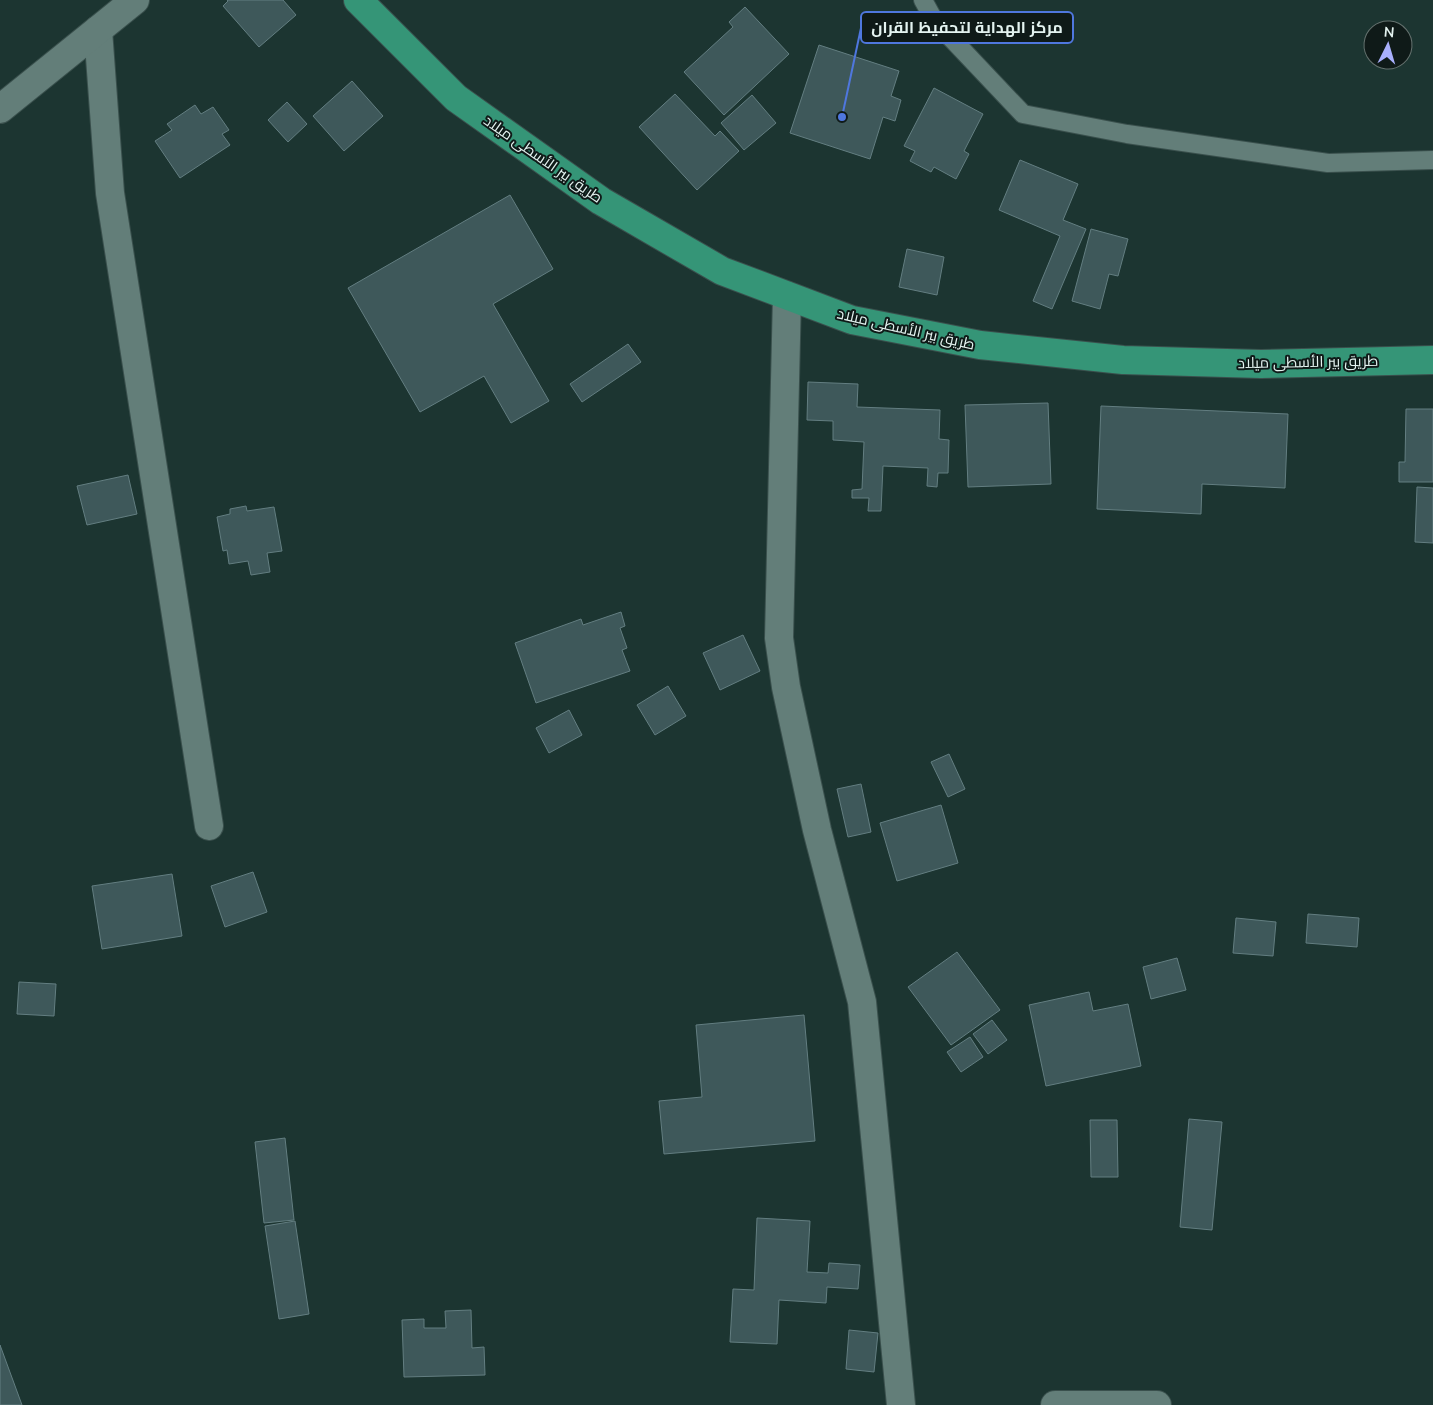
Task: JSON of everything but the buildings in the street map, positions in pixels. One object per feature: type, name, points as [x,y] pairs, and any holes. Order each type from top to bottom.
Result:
[{"type":"main road","name":"طريق بير الأسطى ميلاد","points":[[358,0],[456,98],[601,201],[722,271],[852,320],[980,345],[1122,360],[1261,364],[1433,360]]},
{"type":"street","points":[[0,109],[135,0]]},
{"type":"street","points":[[98,30],[110,193],[209,826]]},
{"type":"street","points":[[787,296],[779,638],[786,687],[817,830],[862,1002],[901,1405]]},
{"type":"street","points":[[1056,1405],[1157,1405]]},
{"type":"lane","points":[[923,0],[934,20],[1023,114],[1127,134],[1328,163],[1433,160]]},
{"type":"place","name":"مركز الهداية لتحفيظ القران","points":[[842,117]]}]
